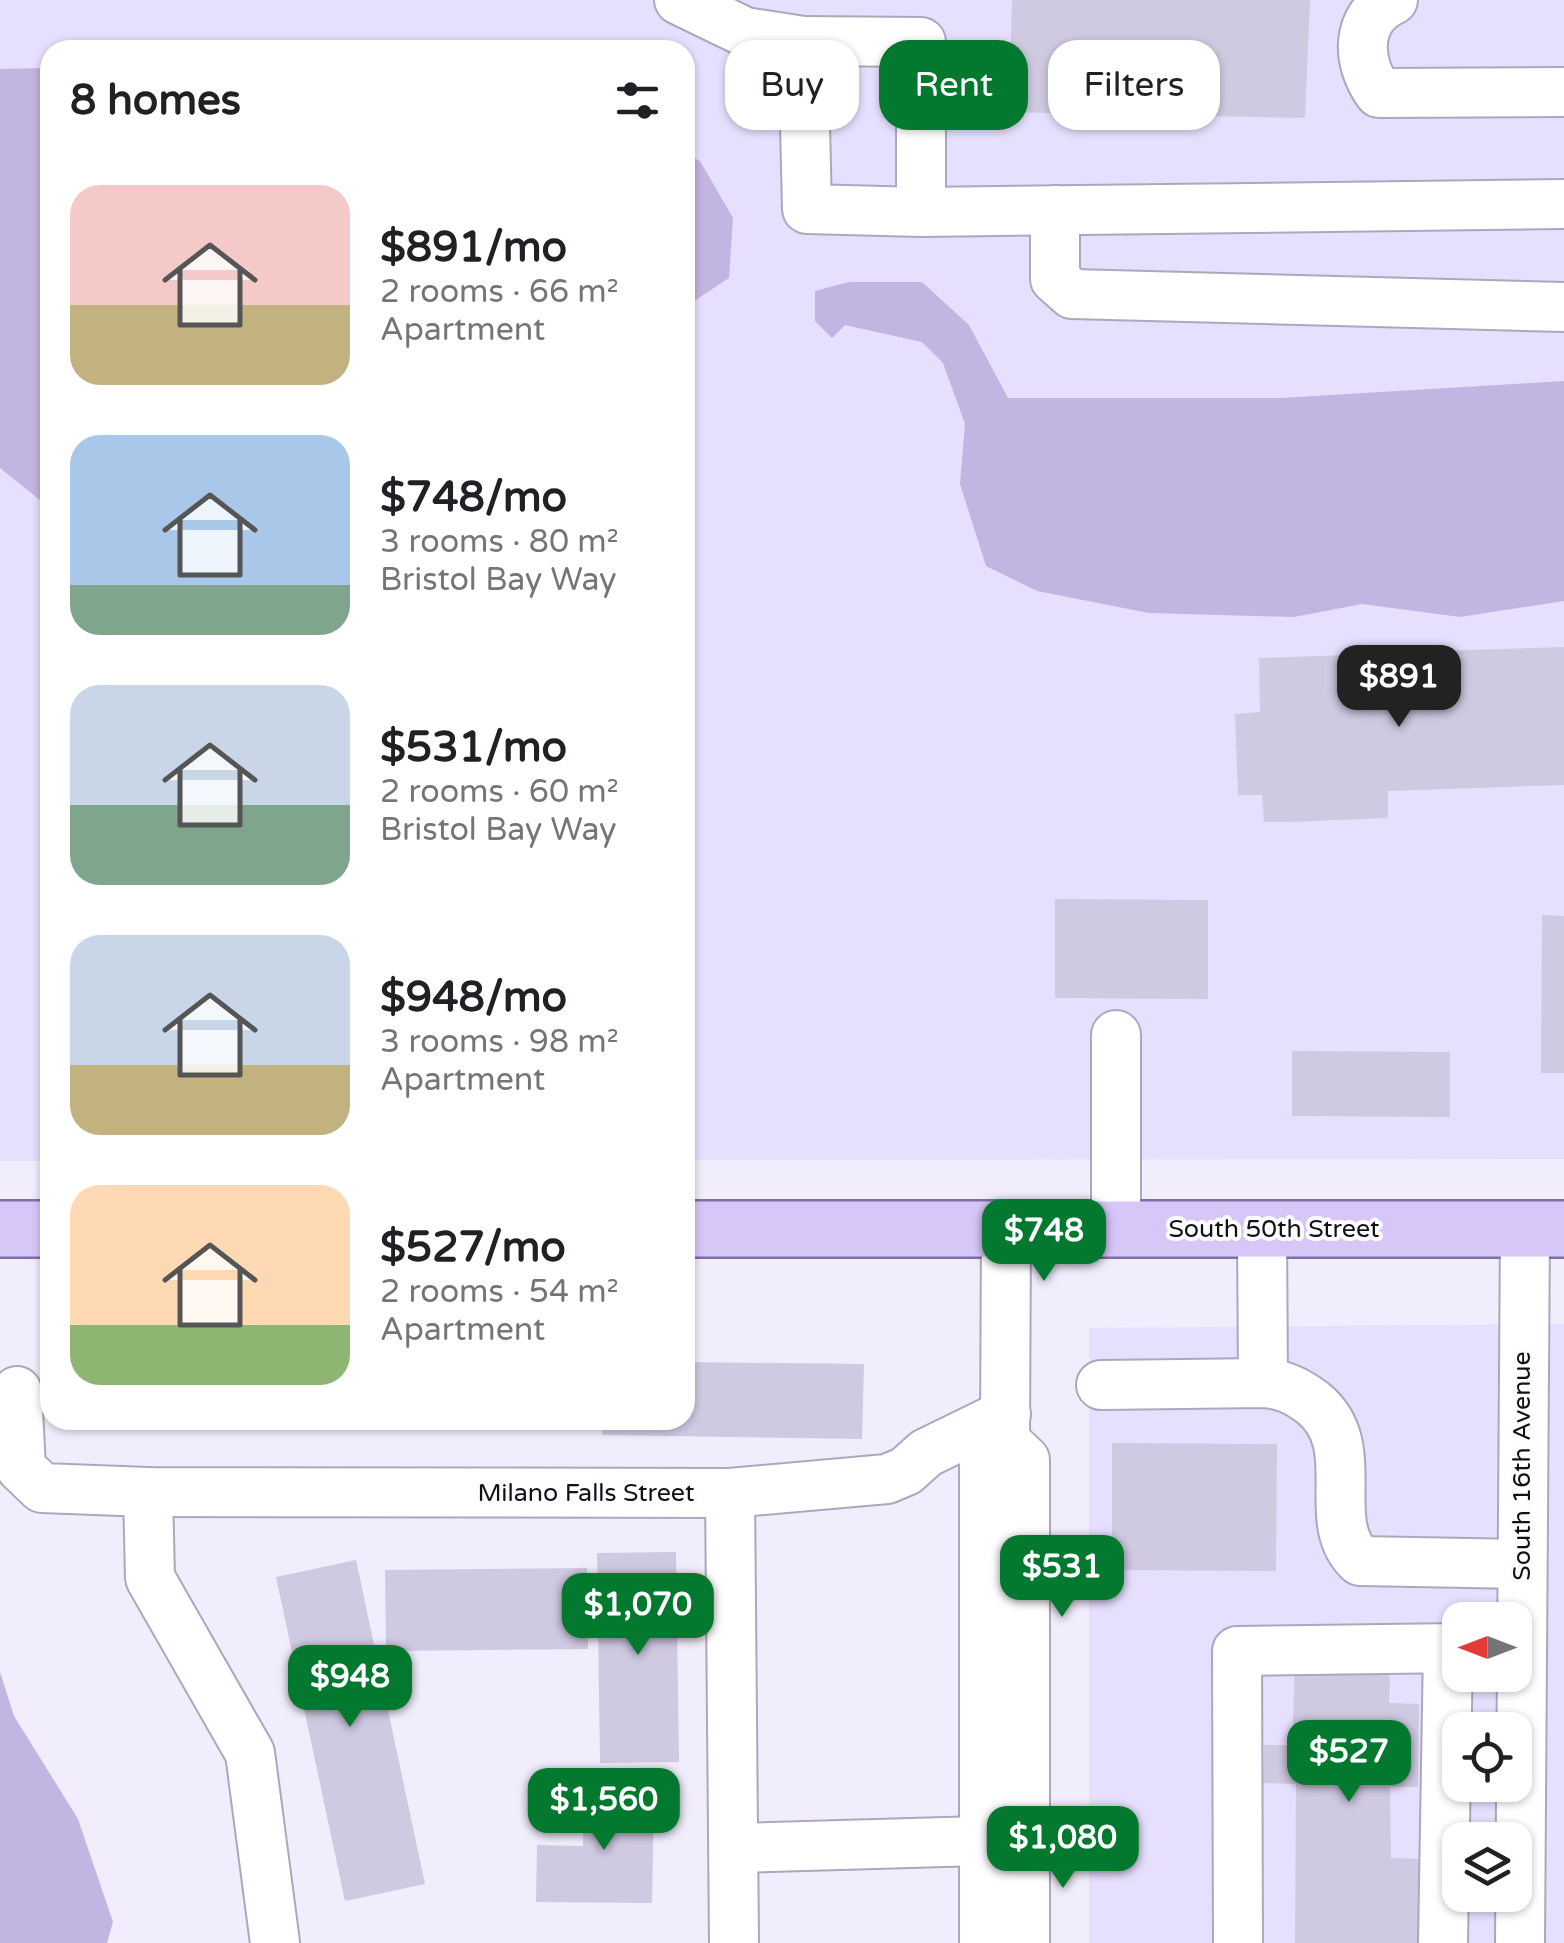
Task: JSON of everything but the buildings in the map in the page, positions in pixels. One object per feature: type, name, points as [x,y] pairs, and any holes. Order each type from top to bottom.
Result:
[{"type":"main road","points":[[0,1229],[40,1229]]},
{"type":"main road","name":"South 50th Street","points":[[695,1229],[1544,1229]]},
{"type":"street","points":[[679,0],[745,32],[797,40]]},
{"type":"street","points":[[1393,0],[1375,8],[1364,26],[1366,75],[1379,93],[1564,92]]},
{"type":"street","points":[[859,41],[921,42],[921,212]]},
{"type":"street","points":[[805,130],[807,208],[921,212],[1564,204]]},
{"type":"street","points":[[1055,210],[1055,279],[1072,294],[1564,306]]},
{"type":"street","points":[[1116,1035],[1116,1229]]},
{"type":"street","points":[[1006,1229],[1006,1428],[984,1462],[1004,1840],[1025,1943]]},
{"type":"street","points":[[1262,1229],[1263,1383]]},
{"type":"street","name":"South 16th Avenue","points":[[1520,1602],[1544,1229]]},
{"type":"street","points":[[1100,1385],[1263,1383],[1298,1392],[1336,1430],[1343,1529],[1349,1549],[1360,1561],[1522,1564]]},
{"type":"street","name":"Milano Falls Street","points":[[17,1391],[21,1468],[42,1488],[148,1492],[730,1493],[887,1479],[906,1471],[926,1452],[1006,1428]]},
{"type":"street","points":[[148,1492],[150,1578],[250,1753],[274,1943]]},
{"type":"street","points":[[730,1493],[734,1943]]},
{"type":"street","points":[[1238,1943],[1236,1651],[1442,1648]]},
{"type":"street","points":[[1442,1943],[1452,1692]]},
{"type":"street","name":"South 16th Avenue","points":[[1518,1692],[1520,1943]]},
{"type":"street","points":[[736,1848],[1004,1840]]},
{"type":"street","points":[[984,1943],[1004,1840]]},
{"type":"shaded area","points":[[0,0],[1564,0],[1564,1159],[695,1160],[695,40],[40,40],[40,1161],[0,1161]]},
{"type":"shaded area","points":[[40,68],[40,500],[0,468],[0,69]]},
{"type":"shaded area","points":[[695,158],[733,218],[729,278],[695,300]]},
{"type":"shaded area","points":[[849,282],[922,282],[969,325],[1008,398],[1281,398],[1564,381],[1564,601],[1460,617],[1362,604],[1294,617],[1149,613],[1037,591],[986,566],[960,484],[965,424],[943,363],[922,342],[845,325],[832,338],[815,321],[815,291]]},
{"type":"shaded area","points":[[1564,1324],[1564,1943],[1089,1943],[1089,1328]]},
{"type":"shaded area","points":[[0,1672],[14,1716],[78,1819],[113,1922],[107,1943],[0,1943]]}]
